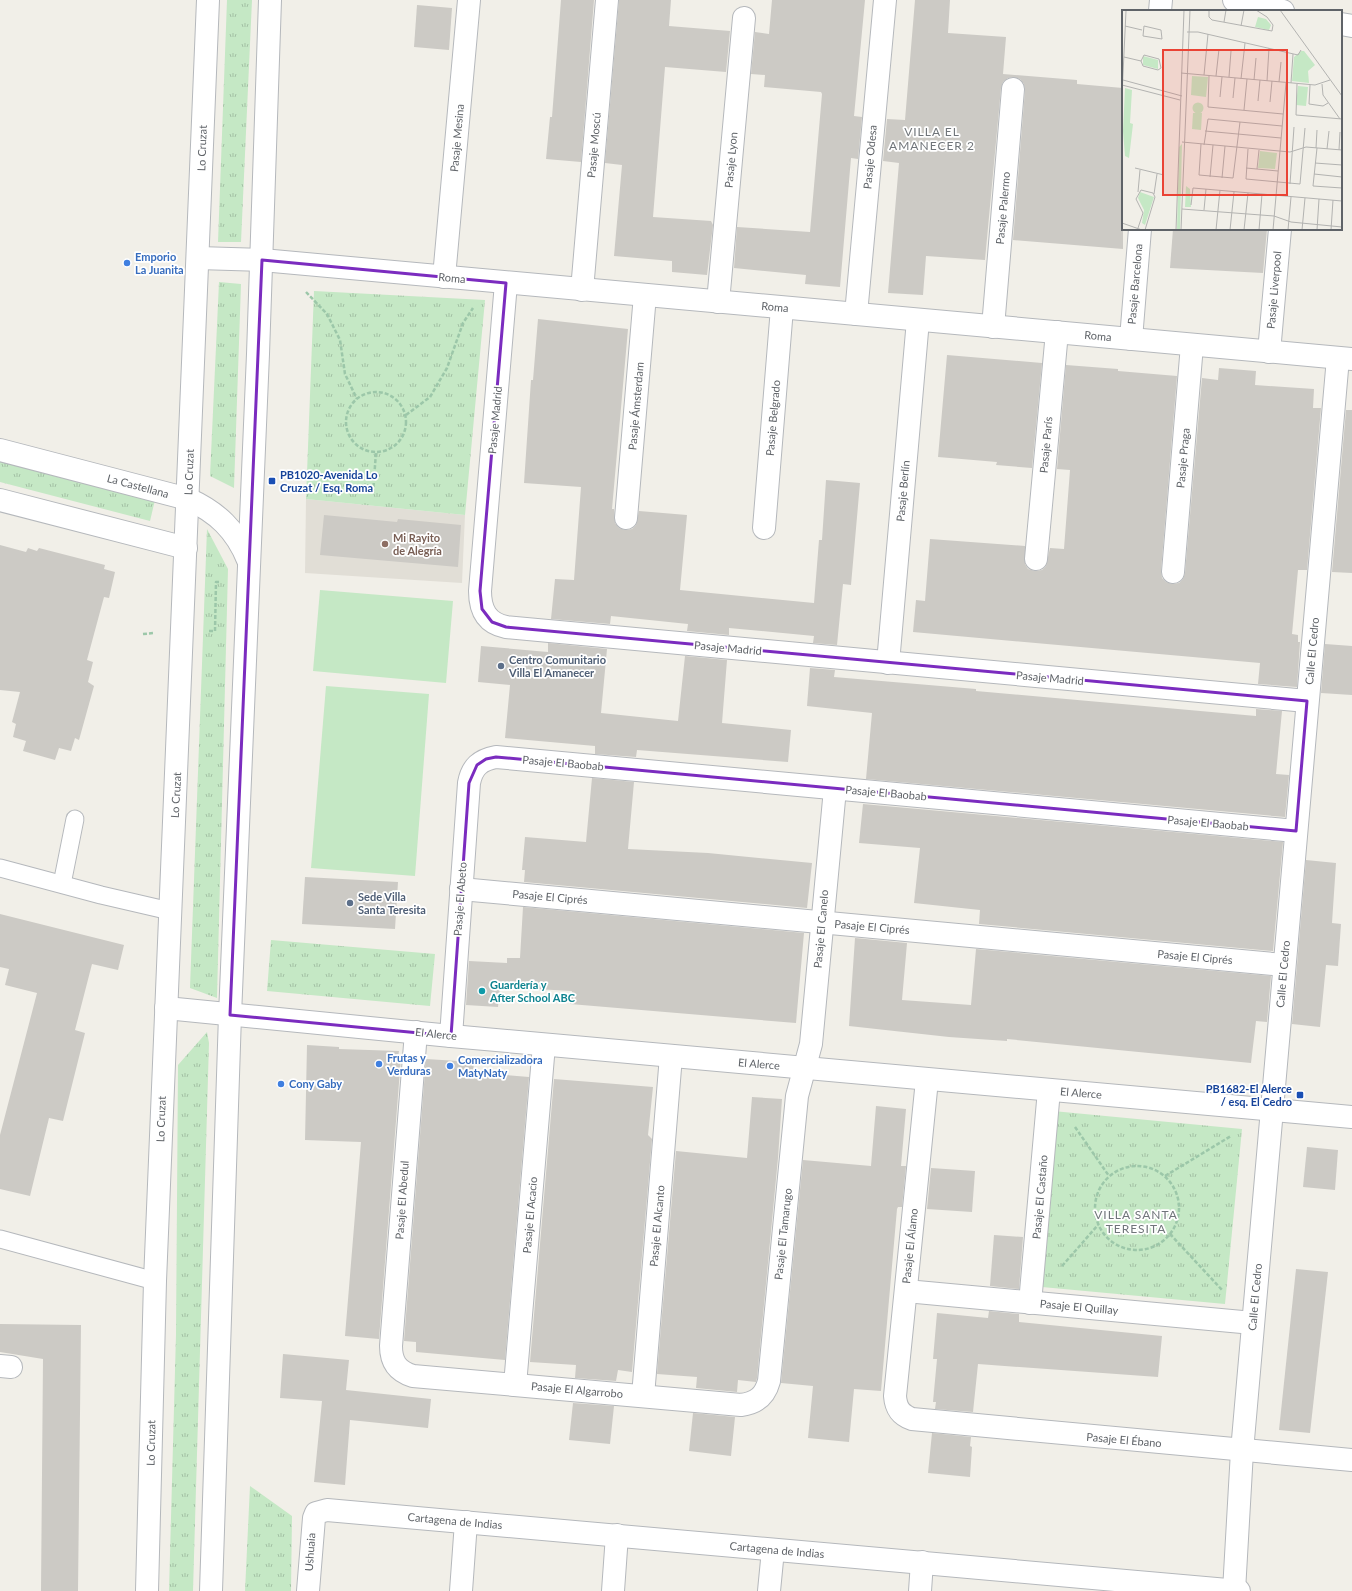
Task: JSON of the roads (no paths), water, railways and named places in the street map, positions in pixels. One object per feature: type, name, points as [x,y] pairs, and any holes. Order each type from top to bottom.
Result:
[{"type":"street","name":"Lo Cruzat","points":[[147,1591],[155,1281],[208,0]]},
{"type":"street","points":[[211,1591],[230,1015],[262,260],[270,0]]},
{"type":"street","name":"Pasaje Mesina","points":[[444,277],[470,0]]},
{"type":"street","name":"Pasaje Moscú","points":[[582,290],[607,0]]},
{"type":"street","name":"Pasaje Odesa","points":[[856,314],[885,0]]},
{"type":"street","points":[[1234,0],[1279,10]]},
{"type":"street","name":"Pasaje Lyon","points":[[718,302],[744,18]]},
{"type":"street","points":[[1342,24],[1352,26]]},
{"type":"street","name":"Pasaje Palermo","points":[[993,327],[1013,89]]},
{"type":"street","name":"Pasaje Barcelona","points":[[1131,339],[1140,230]]},
{"type":"street","name":"Pasaje Liverpool","points":[[1269,352],[1280,230]]},
{"type":"street","name":"Roma","points":[[198,258],[262,260],[1345,358]]},
{"type":"street","name":"Pasaje Madrid","points":[[506,283],[480,591],[482,609],[486,616],[495,624],[506,627],[1307,701]]},
{"type":"street","name":"Pasaje Ámsterdam","points":[[626,518],[645,295]]},
{"type":"street","name":"Pasaje Belgrado","points":[[764,528],[782,308]]},
{"type":"street","name":"Pasaje Berlín","points":[[888,663],[918,320]]},
{"type":"street","name":"Pasaje París","points":[[1036,559],[1057,332]]},
{"type":"street","name":"Pasaje Praga","points":[[1173,572],[1192,345]]},
{"type":"street","name":"Calle El Cedro","points":[[1234,1591],[1242,1451],[1307,701],[1345,358]]},
{"type":"street","name":"La Castellana","points":[[0,450],[188,499],[207,508],[223,520],[234,532],[243,546],[249,561]]},
{"type":"street","points":[[0,500],[186,548]]},
{"type":"street","name":"Pasaje El Baobab","points":[[477,765],[486,759],[496,757],[1296,831]]},
{"type":"street","name":"Pasaje El Abeto","points":[[451,1036],[469,783],[471,773],[477,765]]},
{"type":"street","name":"Pasaje El Canelo","points":[[805,1068],[811,1044],[835,789]]},
{"type":"street","name":"Pasaje El Ciprés","points":[[461,889],[1284,965]]},
{"type":"street","name":"El Alerce","points":[[166,1008],[544,1045],[1352,1117]]},
{"type":"street","name":"Pasaje El Abedul","points":[[396,1366],[391,1356],[391,1346],[416,1032]]},
{"type":"street","name":"Pasaje El Acacio","points":[[515,1385],[544,1045]]},
{"type":"street","name":"Pasaje El Alcanto","points":[[643,1396],[671,1056]]},
{"type":"street","name":"Pasaje El Tamarugo","points":[[759,1399],[766,1391],[769,1381],[797,1096],[805,1068]]},
{"type":"street","name":"Pasaje El Álamo","points":[[898,1411],[895,1396],[928,1080]]},
{"type":"street","name":"Pasaje El Castaño","points":[[1030,1303],[1049,1090]]},
{"type":"street","name":"Pasaje El Quillay","points":[[906,1291],[1253,1323]]},
{"type":"street","name":"Pasaje El Algarrobo","points":[[396,1366],[404,1373],[413,1376],[741,1405],[751,1404],[759,1399]]},
{"type":"street","name":"Pasaje El Ébano","points":[[898,1411],[905,1417],[912,1419],[1242,1451],[1352,1460]]},
{"type":"street","name":"Cartagena de Indias","points":[[316,1513],[327,1510],[922,1562],[1079,1584],[1239,1591]]},
{"type":"street","name":"Ushuaia","points":[[308,1591],[313,1523],[316,1513]]},
{"type":"street","points":[[461,1591],[466,1522]]},
{"type":"street","points":[[613,1591],[617,1535]]},
{"type":"street","points":[[769,1591],[773,1550]]},
{"type":"street","points":[[920,1591],[922,1562]]},
{"type":"lane","points":[[62,884],[75,819]]},
{"type":"lane","points":[[0,868],[101,895],[170,911]]},
{"type":"lane","points":[[0,1239],[155,1281]]},
{"type":"place","name":"Emporio La Juanita","points":[[127,263]]},
{"type":"place","name":"PB1020-Avenida Lo Cruzat / Esq. Roma","points":[[272,481]]},
{"type":"place","name":"Mi Rayito de Alegría","points":[[385,544]]},
{"type":"place","name":"Centro Comunitario Villa El Amanecer","points":[[501,666]]},
{"type":"place","name":"Sede Villa Santa Teresita","points":[[350,903]]},
{"type":"place","name":"Guardería y After School ABC","points":[[482,991]]},
{"type":"place","name":"Frutas y Verduras","points":[[379,1064]]},
{"type":"place","name":"Comercializadora MatyNaty","points":[[450,1066]]},
{"type":"place","name":"Cony Gaby","points":[[281,1084]]},
{"type":"place","name":"PB1682-El Alerce / esq. El Cedro","points":[[1300,1095]]},
{"type":"district","name":"VILLA EL AMANECER 2","points":[[932,139]]},
{"type":"district","name":"VILLA SANTA TERESITA","points":[[1136,1222]]}]
